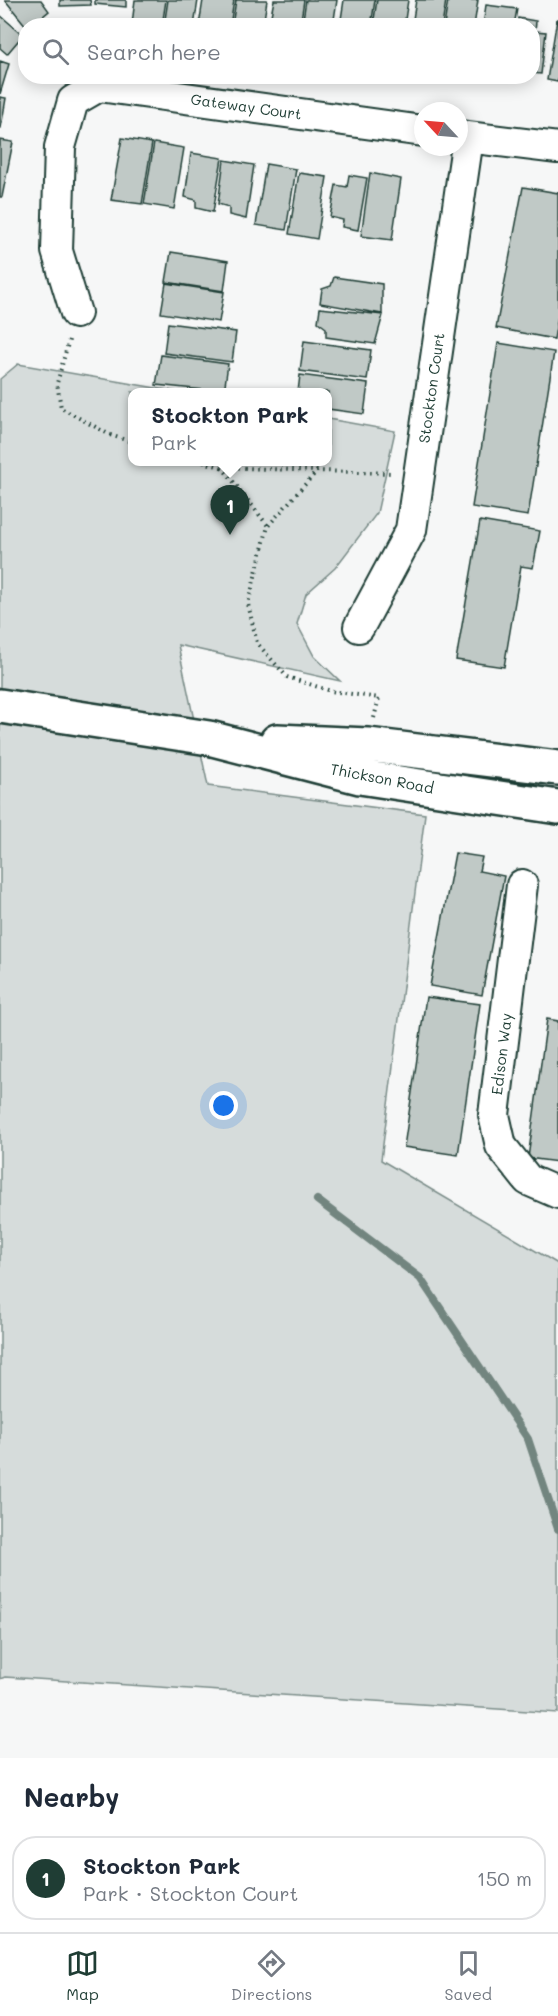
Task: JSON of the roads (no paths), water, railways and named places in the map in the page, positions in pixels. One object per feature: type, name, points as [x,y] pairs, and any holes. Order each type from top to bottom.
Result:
[{"type":"main road","name":"Thickson Road","points":[[0,706],[209,738],[360,777],[558,807]]},
{"type":"main road","name":"Thickson Road","points":[[209,738],[368,745],[558,768]]},
{"type":"street","name":"Gateway Court","points":[[76,313],[57,251],[60,147],[73,101],[99,86],[414,130]]},
{"type":"street","points":[[468,137],[558,148]]},
{"type":"street","name":"Stockton Court","points":[[359,627],[411,530],[461,156]]},
{"type":"street","name":"Edison Way","points":[[522,885],[494,1115],[501,1146],[528,1180],[558,1193]]},
{"type":"waterway","points":[[317,1200],[420,1278],[528,1439],[558,1529]]},
{"type":"place","name":"Stockton Park","points":[[230,535]]}]
